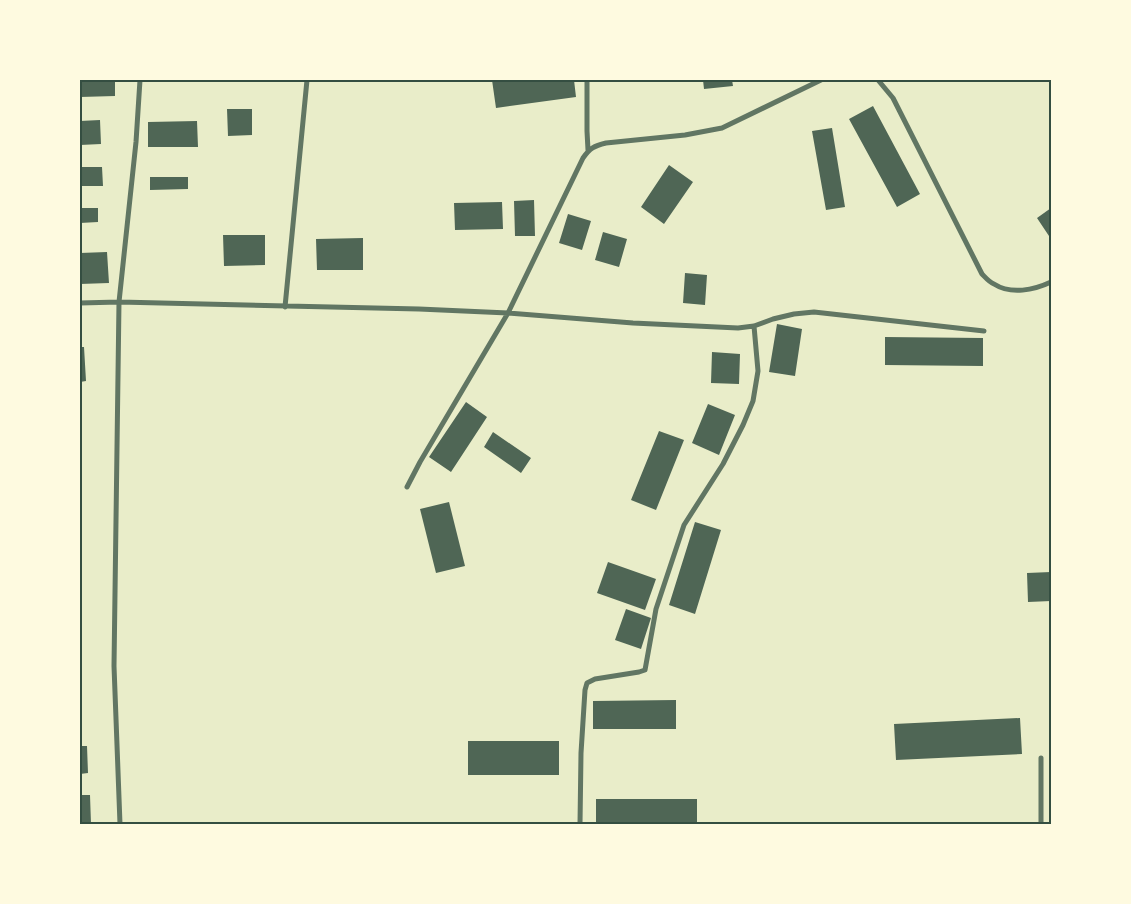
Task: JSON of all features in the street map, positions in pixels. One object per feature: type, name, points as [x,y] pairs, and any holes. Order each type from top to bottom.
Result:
[{"type":"street","points":[[120,824],[114,666],[119,302],[136,142],[140,80]]},
{"type":"street","points":[[285,306],[307,80]]},
{"type":"street","points":[[587,80],[586,131],[588,150]]},
{"type":"street","points":[[407,487],[508,313],[588,150],[606,143],[685,135],[722,128],[821,80]]},
{"type":"street","points":[[878,80],[893,98],[982,274],[994,284],[1008,290],[1024,290],[1051,282]]},
{"type":"street","points":[[80,303],[119,302],[508,313],[632,323],[738,328],[754,326],[794,314],[814,312],[984,331]]},
{"type":"street","points":[[580,824],[580,753],[587,683],[595,679],[645,670],[656,609],[684,525],[723,464],[753,401],[758,371],[754,326]]},
{"type":"street","points":[[1041,758],[1041,824]]},
{"type":"building","points":[[80,80],[115,80],[115,96],[80,97]]},
{"type":"building","points":[[492,80],[574,80],[576,97],[496,108]]},
{"type":"building","points":[[703,80],[732,80],[733,86],[704,89]]},
{"type":"building","points":[[873,106],[920,194],[897,207],[849,119]]},
{"type":"building","points":[[227,109],[252,109],[252,135],[228,136]]},
{"type":"building","points":[[100,120],[101,144],[80,145],[80,121]]},
{"type":"building","points":[[197,121],[198,147],[148,147],[148,122]]},
{"type":"building","points":[[832,128],[845,207],[826,210],[812,131]]},
{"type":"building","points":[[669,165],[693,182],[664,224],[641,207]]},
{"type":"building","points":[[80,167],[102,167],[103,186],[80,186]]},
{"type":"building","points":[[150,177],[188,177],[188,189],[150,190]]},
{"type":"building","points":[[534,200],[535,236],[515,236],[514,201]]},
{"type":"building","points":[[502,202],[503,229],[455,230],[454,203]]},
{"type":"building","points":[[80,208],[98,208],[98,222],[80,223]]},
{"type":"building","points":[[1051,208],[1051,239],[1037,218]]},
{"type":"building","points":[[568,214],[591,221],[582,250],[559,243]]},
{"type":"building","points":[[603,232],[627,239],[619,267],[595,260]]},
{"type":"building","points":[[223,235],[265,235],[265,265],[224,266]]},
{"type":"building","points":[[363,238],[363,270],[317,270],[316,239]]},
{"type":"building","points":[[107,252],[109,283],[80,284],[80,253]]},
{"type":"building","points":[[685,273],[707,275],[705,305],[683,303]]},
{"type":"building","points":[[777,324],[802,329],[795,376],[769,372]]},
{"type":"building","points":[[885,337],[983,338],[983,366],[885,365]]},
{"type":"building","points":[[80,347],[84,347],[86,381],[80,382]]},
{"type":"building","points":[[712,352],[740,354],[739,384],[711,383]]},
{"type":"building","points":[[466,402],[487,417],[451,472],[429,457]]},
{"type":"building","points":[[708,404],[735,415],[719,455],[692,443]]},
{"type":"building","points":[[659,431],[684,440],[656,510],[631,500]]},
{"type":"building","points":[[493,432],[531,458],[521,473],[484,447]]},
{"type":"building","points":[[449,502],[465,566],[436,573],[420,509]]},
{"type":"building","points":[[695,522],[721,530],[695,614],[669,605]]},
{"type":"building","points":[[608,562],[656,579],[645,610],[597,593]]},
{"type":"building","points":[[1051,572],[1051,601],[1028,602],[1027,573]]},
{"type":"building","points":[[626,609],[651,618],[641,649],[615,640]]},
{"type":"building","points":[[676,700],[676,729],[593,729],[593,701]]},
{"type":"building","points":[[1020,718],[1022,754],[896,760],[894,724]]},
{"type":"building","points":[[468,741],[559,741],[559,775],[468,775]]},
{"type":"building","points":[[80,746],[87,746],[88,773],[80,774]]},
{"type":"building","points":[[80,795],[90,795],[91,824],[80,824]]},
{"type":"building","points":[[596,799],[697,799],[697,824],[596,824]]}]
